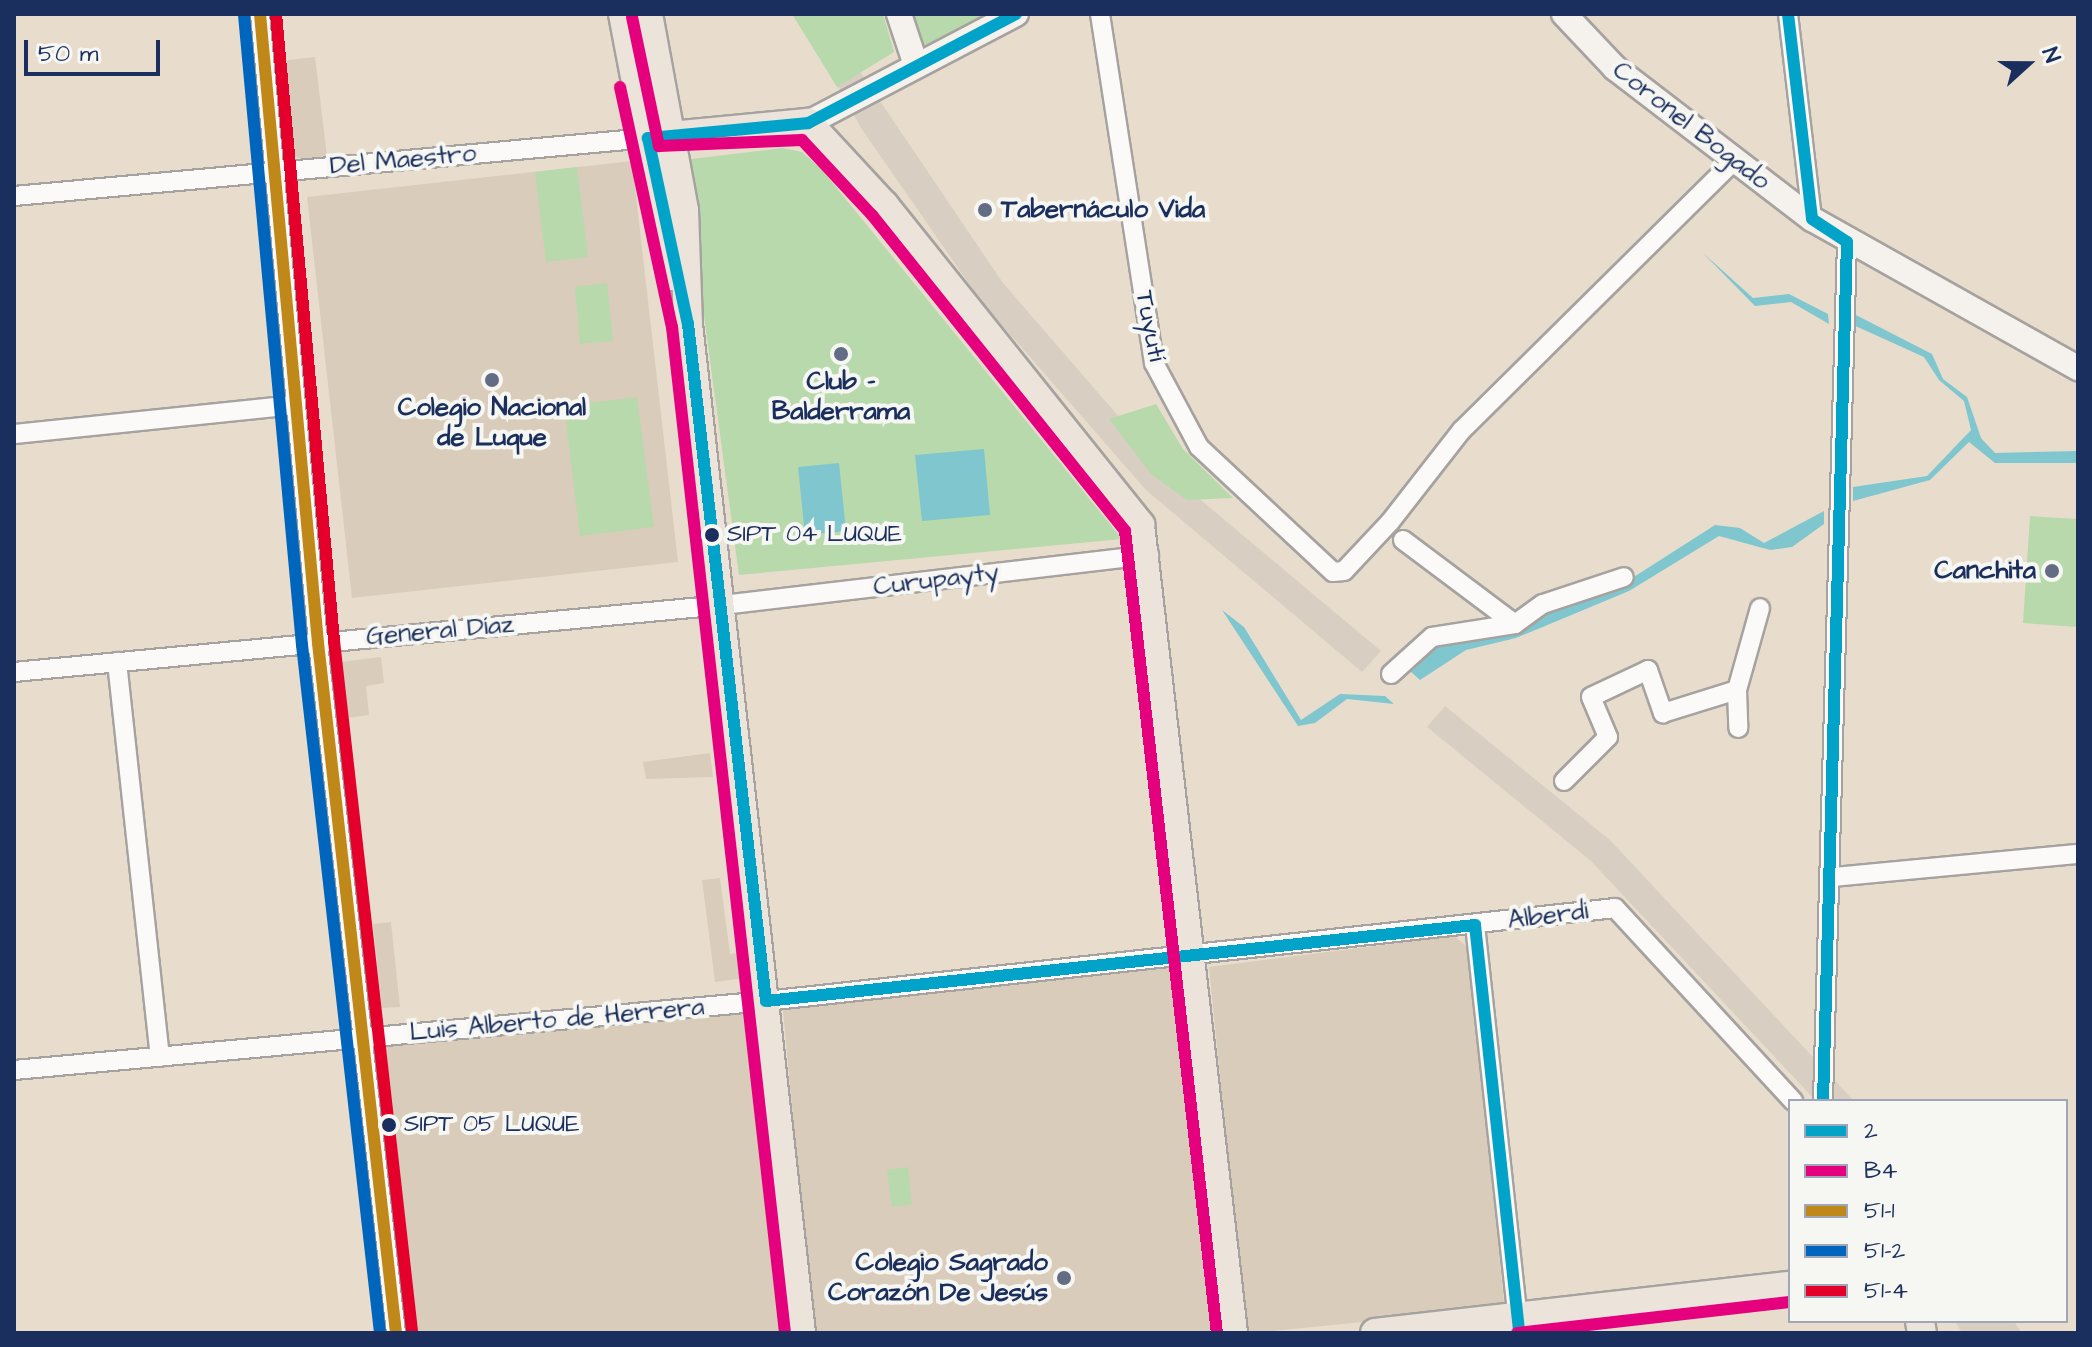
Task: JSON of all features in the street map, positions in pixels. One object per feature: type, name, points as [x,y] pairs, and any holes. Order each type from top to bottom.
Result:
[{"type":"main road","points":[[623,14],[659,137]]},
{"type":"main road","points":[[648,14],[659,137],[688,324],[723,605],[801,1333]]},
{"type":"main road","points":[[659,137],[808,123],[884,205],[1132,511],[1149,555],[1233,1333]]},
{"type":"main road","points":[[1375,1333],[1518,1325],[1788,1286]]},
{"type":"street","points":[[260,14],[318,643],[396,1333]]},
{"type":"street","points":[[899,14],[916,65]]},
{"type":"street","points":[[808,123],[1016,14]]},
{"type":"street","name":"Tuyutí","points":[[1100,14],[1154,363],[1199,447],[1333,572],[1344,571],[1390,522],[1462,430],[1733,162]]},
{"type":"street","name":"Coronel Bogado","points":[[1564,14],[1615,68],[1733,162],[1812,219],[1847,242],[2078,368]]},
{"type":"street","points":[[1788,14],[1812,219]]},
{"type":"street","name":"Del Maestro","points":[[14,196],[659,137]]},
{"type":"street","points":[[1823,1099],[1833,877],[1843,307],[1847,242]]},
{"type":"street","points":[[14,434],[296,405]]},
{"type":"street","points":[[1403,540],[1445,575],[1459,576],[1515,624]]},
{"type":"street","name":"Curupayty","points":[[723,605],[1149,555]]},
{"type":"street","points":[[1391,674],[1432,637],[1515,624],[1543,604],[1624,577]]},
{"type":"street","name":"General Díaz","points":[[14,672],[723,605]]},
{"type":"street","points":[[1738,728],[1737,690],[1760,608]]},
{"type":"street","points":[[117,662],[160,1057]]},
{"type":"street","points":[[1564,781],[1608,737],[1591,697],[1650,662],[1663,713],[1737,690]]},
{"type":"street","points":[[1833,877],[2078,854]]},
{"type":"street","name":"Alberdi","points":[[766,1001],[1615,908],[1791,1099]]},
{"type":"street","points":[[1475,925],[1518,1325]]},
{"type":"street","name":"Luis Alberto de Herrera","points":[[14,1070],[766,1001]]},
{"type":"shaded area","points":[[798,14],[857,67],[1003,283],[1165,470],[1381,651],[1362,672],[1146,490],[981,301],[861,128]]},
{"type":"shaded area","points":[[315,57],[327,156],[301,159],[291,154],[280,61]]},
{"type":"shaded area","name":"Colegio Nacional de Luque","points":[[632,161],[678,562],[352,598],[307,197]]},
{"type":"shaded area","points":[[381,657],[384,683],[366,686],[369,715],[347,718],[340,662]]},
{"type":"shaded area","points":[[1445,706],[1610,840],[1852,1099],[1814,1099],[1591,861],[1427,727]]},
{"type":"shaded area","points":[[710,753],[713,777],[646,779],[643,762]]},
{"type":"shaded area","points":[[720,878],[730,954],[740,953],[744,978],[715,982],[702,880]]},
{"type":"shaded area","points":[[391,922],[400,1007],[382,1008],[373,924]]},
{"type":"shaded area","points":[[1454,936],[1468,947],[1504,1302],[1493,1309],[1252,1333],[1245,1325],[1209,967]]},
{"type":"shaded area","points":[[1177,967],[1223,1333],[813,1333],[783,1010]]},
{"type":"shaded area","points":[[753,1012],[790,1333],[408,1333],[381,1046]]},
{"type":"shaded area","points":[[1956,1323],[2015,1323],[2022,1333],[1962,1333]]},
{"type":"green space","points":[[792,14],[883,14],[894,52],[837,87]]},
{"type":"green space","points":[[908,14],[1023,14],[920,50]]},
{"type":"green space","name":"Club - Balderrama","points":[[782,148],[802,152],[822,170],[1122,539],[739,575],[683,160]]},
{"type":"green space","points":[[577,167],[588,257],[546,262],[535,172]]},
{"type":"green space","points":[[607,283],[613,341],[580,344],[575,287]]},
{"type":"green space","points":[[637,397],[654,527],[580,536],[564,406]]},
{"type":"green space","points":[[1156,404],[1183,449],[1233,498],[1187,500],[1151,474],[1109,419]]},
{"type":"green space","name":"Canchita","points":[[2030,516],[2078,519],[2078,627],[2023,623]]},
{"type":"green space","points":[[908,1167],[912,1204],[892,1207],[887,1170]]},
{"type":"water","points":[[1703,253],[1753,298],[1789,294],[1828,314],[1829,324],[1791,302],[1755,306]]},
{"type":"water","points":[[1852,313],[1932,354],[1943,379],[1967,397],[1981,438],[1995,453],[2078,451],[2078,463],[1995,463],[1969,442],[1930,480],[1853,501],[1853,487],[1927,476],[1971,430],[1964,401],[1939,380],[1924,357],[1851,324]]},
{"type":"water","points":[[984,449],[990,515],[922,521],[915,455]]},
{"type":"water","points":[[839,463],[846,531],[805,535],[798,467]]},
{"type":"water","points":[[1824,511],[1824,524],[1792,547],[1770,550],[1719,536],[1629,591],[1516,638],[1466,650],[1420,680],[1409,670],[1440,645],[1486,639],[1528,615],[1626,582],[1715,525],[1740,528],[1764,543]]},
{"type":"water","points":[[1222,610],[1244,627],[1301,720],[1340,694],[1385,696],[1394,704],[1347,699],[1315,723],[1298,726]]},
{"type":"transit line","name":"51-1","points":[[260,14],[318,643],[396,1333]]},
{"type":"transit line","name":"51-4","points":[[276,14],[334,641],[412,1331]]},
{"type":"transit line","name":"2","points":[[1016,14],[808,123],[648,138],[688,324],[766,1001],[1475,925],[1519,1333]]},
{"type":"transit line","name":"2","points":[[1788,14],[1812,219],[1847,242],[1823,1099]]},
{"type":"transit line","name":"51-2","points":[[244,15],[302,645],[380,1333]]},
{"type":"transit line","name":"B4","points":[[632,17],[659,146],[802,140],[872,215],[1125,531],[1217,1333]]},
{"type":"transit line","name":"B4","points":[[620,87],[672,327],[785,1333]]},
{"type":"transit line","name":"B4","points":[[1517,1333],[1788,1302]]},
{"type":"place","name":"Tabernáculo Vida","points":[[985,210]]},
{"type":"place","name":"Club - Balderrama","points":[[841,354]]},
{"type":"place","name":"Colegio Nacional de Luque","points":[[492,380]]},
{"type":"place","name":"SIPT 04 LUQUE","points":[[712,535]]},
{"type":"place","name":"Canchita","points":[[2052,571]]},
{"type":"place","name":"SIPT 05 LUQUE","points":[[389,1125]]},
{"type":"place","name":"Colegio Sagrado Corazón De Jesús","points":[[1064,1278]]}]
